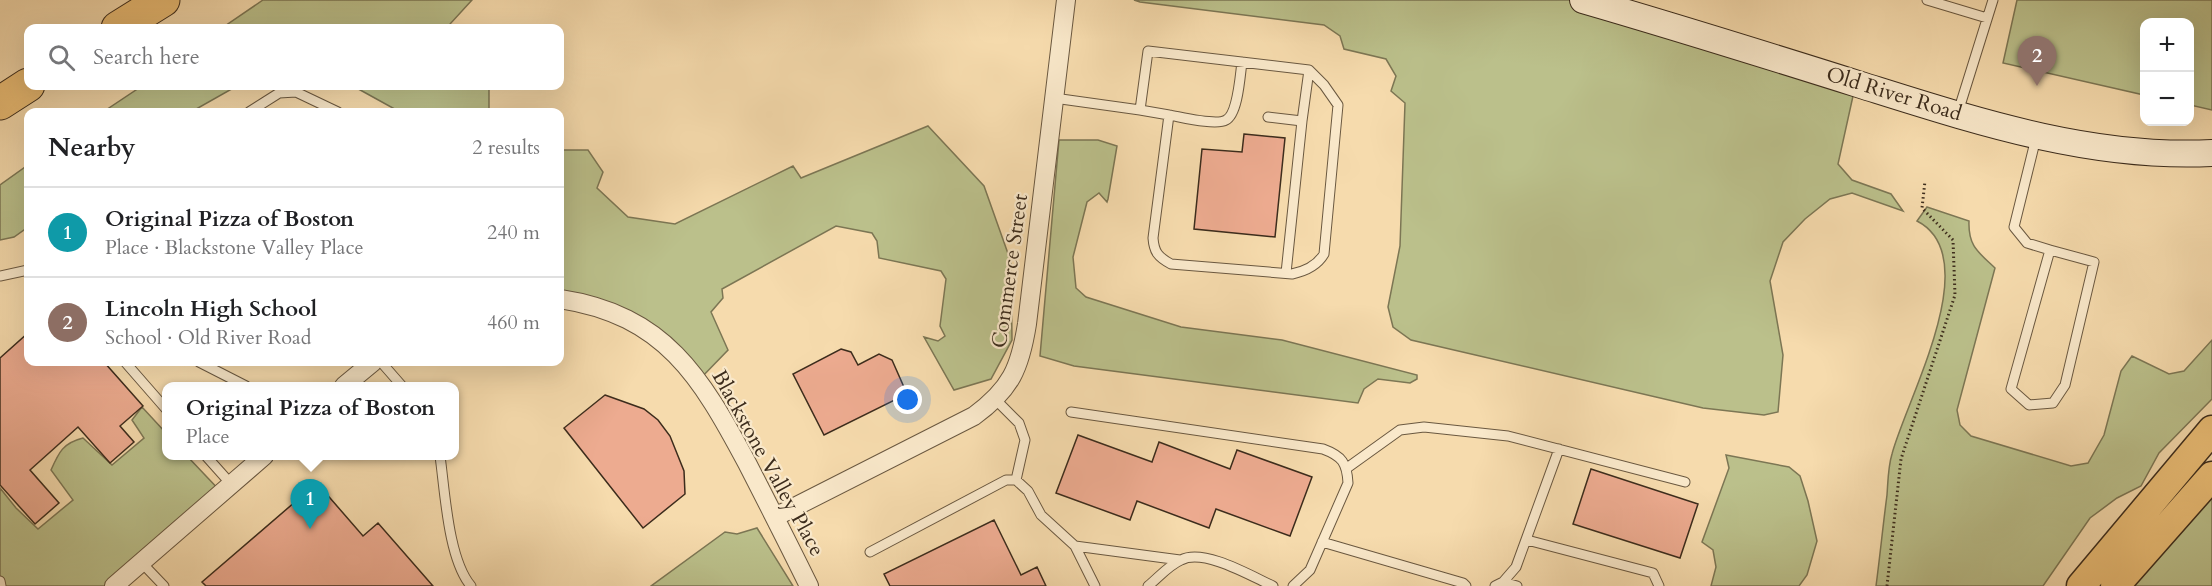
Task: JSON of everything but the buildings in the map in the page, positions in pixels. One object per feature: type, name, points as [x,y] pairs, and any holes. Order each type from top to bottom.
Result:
[{"type":"highway","points":[[124,24],[163,0]]},
{"type":"highway","points":[[0,103],[24,88]]},
{"type":"main road","name":"Old River Road","points":[[1583,0],[1626,6],[1958,114],[2036,136],[2093,148],[2137,153],[2212,153]]},
{"type":"main road","points":[[2081,586],[2212,430]]},
{"type":"main road","points":[[2115,586],[2212,476]]},
{"type":"street","name":"Commerce Street","points":[[775,517],[959,424],[995,399],[1013,378],[1024,345],[1066,0]]},
{"type":"street","name":"Blackstone Valley Place","points":[[564,300],[590,305],[634,324],[660,341],[683,361],[715,404],[809,586]]},
{"type":"street","points":[[350,382],[368,366]]},
{"type":"street","points":[[114,586],[259,460]]},
{"type":"lane","points":[[1927,0],[1987,18]]},
{"type":"lane","points":[[1958,114],[1993,0]]},
{"type":"lane","points":[[1140,110],[1148,51],[1309,70],[1324,85],[1338,105],[1324,254],[1314,265],[1304,271],[1286,273],[1171,264],[1160,258],[1154,250],[1153,238],[1169,115]]},
{"type":"lane","points":[[1054,98],[1218,122],[1226,121],[1233,113],[1242,62]]},
{"type":"lane","points":[[1286,273],[1309,70]]},
{"type":"lane","points":[[255,108],[279,93],[296,92],[330,108]]},
{"type":"lane","points":[[1268,117],[1302,121]]},
{"type":"lane","points":[[2036,136],[2014,227],[2027,243],[2094,262],[2065,385],[2053,403],[2028,405],[2011,389],[2050,250]]},
{"type":"lane","points":[[0,276],[24,271]]},
{"type":"lane","points":[[128,366],[162,404]]},
{"type":"lane","points":[[207,366],[237,382]]},
{"type":"lane","points":[[384,366],[398,382]]},
{"type":"lane","points":[[995,399],[1019,423],[1025,440],[1016,480]]},
{"type":"lane","points":[[1071,412],[1323,449],[1335,453],[1347,468],[1348,483],[1310,570],[1293,586]]},
{"type":"lane","points":[[1347,468],[1400,430],[1424,427],[1508,436],[1686,482]]},
{"type":"lane","points":[[1499,584],[1516,567],[1559,449]]},
{"type":"lane","points":[[210,460],[231,484]]},
{"type":"lane","points":[[441,460],[455,553],[464,577],[471,586]]},
{"type":"lane","points":[[870,552],[1006,480],[1016,480],[1028,491],[1041,515],[1075,546],[1095,586]]},
{"type":"lane","points":[[1527,540],[1653,573],[1659,586]]},
{"type":"lane","points":[[1322,542],[1463,583],[1466,586]]},
{"type":"lane","points":[[1075,546],[1180,560]]},
{"type":"lane","points":[[1148,586],[1180,560],[1192,556],[1213,560],[1273,586]]},
{"type":"lane","points":[[141,562],[164,586]]},
{"type":"lane","points":[[1434,586],[1438,576]]},
{"type":"lane","points":[[0,581],[1,586]]},
{"type":"lane","points":[[1499,584],[1517,586]]},
{"type":"path","points":[[1887,586],[1901,459],[1955,295],[1953,240],[1922,208],[1925,181]]},
{"type":"green space","points":[[263,0],[472,0],[450,24],[228,24]]},
{"type":"green space","points":[[1134,0],[1589,0],[1855,87],[1838,164],[1852,180],[1891,194],[1903,211],[1852,193],[1830,199],[1805,219],[1783,242],[1770,281],[1783,355],[1778,412],[1764,415],[1703,408],[1411,340],[1393,327],[1388,307],[1400,246],[1405,103],[1391,91],[1396,76],[1386,59],[1344,49],[1340,36],[1324,25]]},
{"type":"green space","points":[[2017,0],[2212,0],[2212,110],[2194,106],[2194,18],[2140,18],[2140,94],[2003,63]]},
{"type":"green space","points":[[136,90],[230,90],[198,108],[109,108]]},
{"type":"green space","points":[[360,90],[489,90],[489,108],[393,108]]},
{"type":"green space","points":[[928,126],[984,186],[1011,262],[1012,340],[991,379],[954,390],[924,337],[938,341],[945,336],[940,326],[946,279],[941,271],[879,258],[877,241],[872,233],[836,226],[722,289],[723,298],[711,312],[728,350],[698,381],[642,332],[604,317],[564,308],[564,150],[588,150],[603,172],[597,188],[628,217],[675,224],[793,166],[801,178]]},
{"type":"green space","points":[[1059,140],[1098,140],[1117,146],[1107,202],[1099,193],[1087,202],[1073,257],[1076,288],[1086,297],[1181,327],[1282,340],[1417,375],[1417,379],[1410,383],[1378,379],[1364,389],[1358,403],[1074,366],[1040,356]]},
{"type":"green space","points":[[24,168],[24,230],[14,237],[0,240],[0,185]]},
{"type":"green space","points":[[1927,207],[1969,221],[1972,243],[1995,268],[1957,410],[1960,425],[1971,436],[2071,466],[2088,463],[2104,435],[2121,371],[2132,356],[2169,374],[2184,371],[2212,340],[2212,399],[2159,453],[2141,486],[2117,498],[2090,518],[2043,586],[1876,586],[1891,459],[1925,366],[1944,296],[1945,265],[1937,239],[1917,221]]},
{"type":"green space","points":[[142,407],[162,429],[162,460],[191,460],[223,494],[122,586],[0,586],[0,488],[16,508],[38,529],[73,500],[51,470],[62,449],[83,438],[112,465],[144,438],[132,420]]},
{"type":"green space","points":[[1726,455],[1789,467],[1800,476],[1817,541],[1807,575],[1799,586],[1711,586],[1716,567],[1713,550],[1702,542],[1729,468]]},
{"type":"green space","points":[[2212,478],[2212,586],[2119,586]]},
{"type":"green space","points":[[757,528],[793,586],[651,586],[725,532],[737,534]]},
{"type":"place","name":"Lincoln High School","points":[[2037,86]]},
{"type":"place","name":"Original Pizza of Boston","points":[[310,529]]}]
